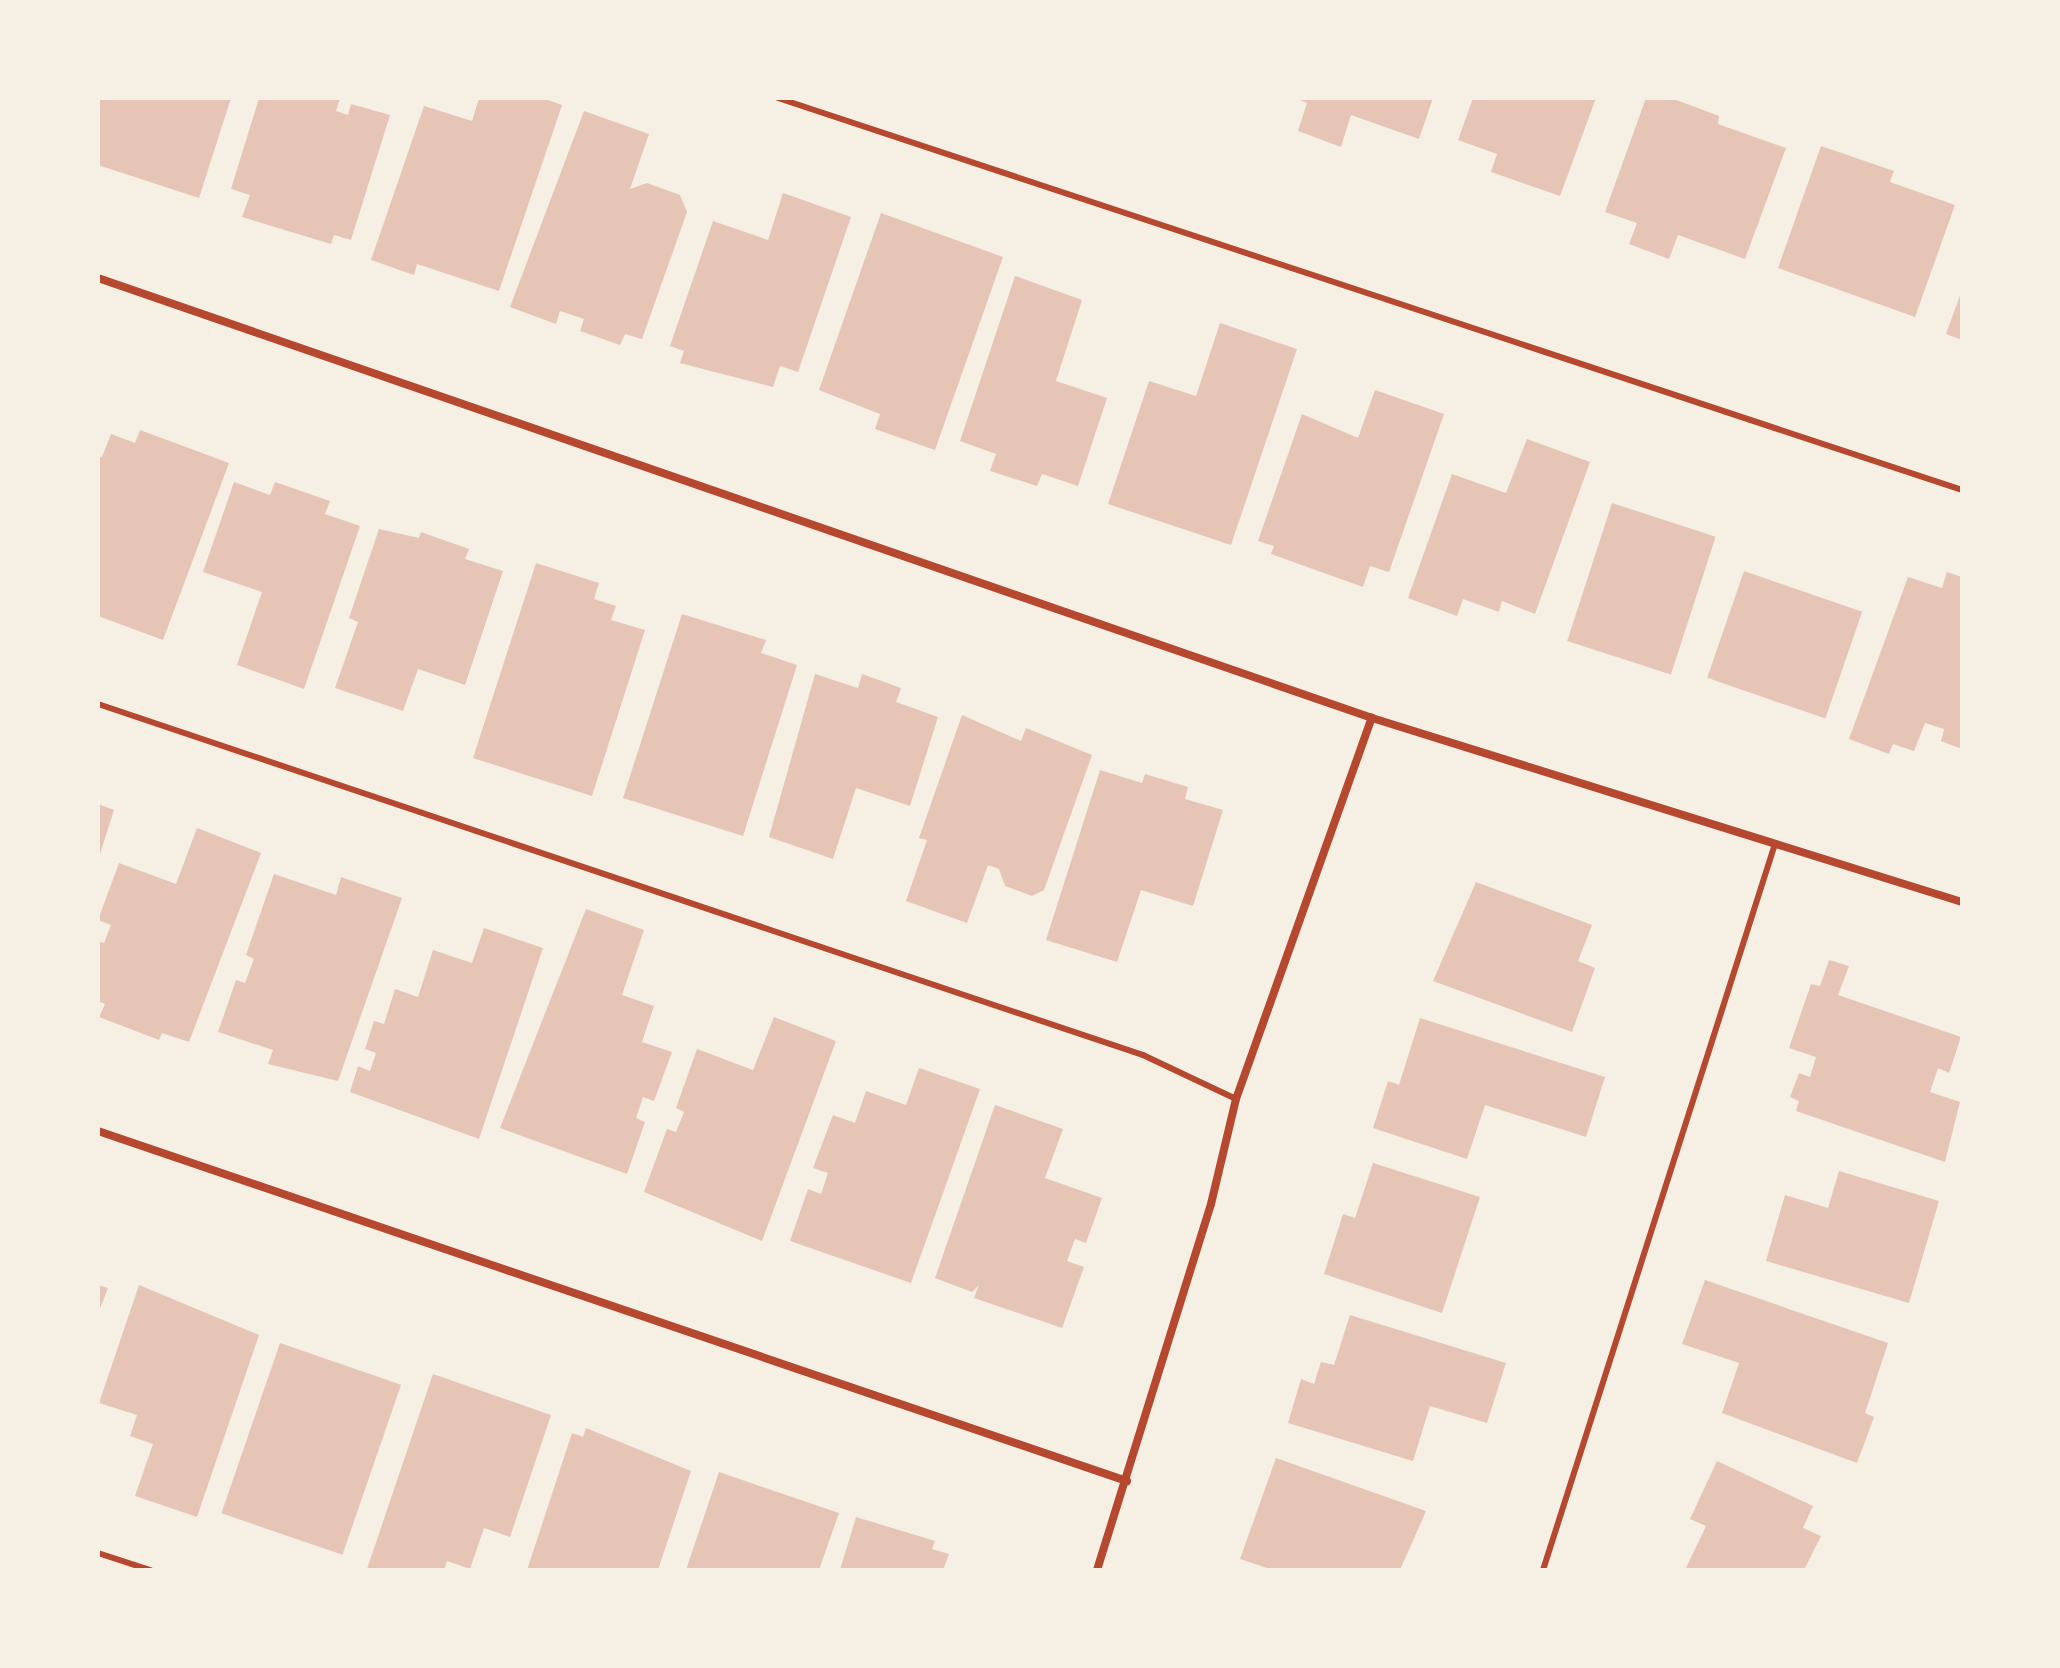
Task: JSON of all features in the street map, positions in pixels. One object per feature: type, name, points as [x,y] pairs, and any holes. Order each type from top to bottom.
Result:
[{"type":"street","points":[[98,278],[1372,718],[1962,902]]},
{"type":"street","points":[[1097,1570],[1211,1204],[1236,1099],[1372,718]]},
{"type":"street","points":[[98,1131],[1127,1481]]},
{"type":"lane","points":[[778,98],[1962,490]]},
{"type":"lane","points":[[98,704],[1143,1055],[1236,1099]]},
{"type":"lane","points":[[1543,1570],[1775,844]]},
{"type":"lane","points":[[98,1553],[150,1570]]},
{"type":"building","points":[[98,98],[231,98],[199,198],[98,165]]},
{"type":"building","points":[[259,98],[340,98],[336,111],[348,115],[351,104],[390,115],[351,240],[334,235],[331,244],[242,217],[250,195],[231,189]]},
{"type":"building","points":[[479,98],[542,98],[562,105],[499,291],[417,264],[414,275],[371,260],[424,106],[472,121]]},
{"type":"building","points":[[1295,98],[1433,98],[1419,139],[1351,115],[1341,147],[1298,131],[1307,103]]},
{"type":"building","points":[[1473,98],[1596,98],[1560,196],[1491,172],[1497,154],[1458,140]]},
{"type":"building","points":[[1646,98],[1671,98],[1719,116],[1718,124],[1786,148],[1745,259],[1678,235],[1669,259],[1629,244],[1637,223],[1605,212]]},
{"type":"building","points":[[584,111],[649,134],[630,189],[647,183],[680,195],[687,212],[642,339],[625,334],[620,345],[580,331],[584,319],[560,311],[556,324],[510,307]]},
{"type":"building","points":[[1821,146],[1894,171],[1890,182],[1955,205],[1915,317],[1778,268]]},
{"type":"building","points":[[783,193],[851,217],[798,372],[780,366],[773,387],[680,363],[684,351],[670,346],[713,221],[768,240]]},
{"type":"building","points":[[881,213],[1003,257],[935,450],[875,429],[880,414],[819,390]]},
{"type":"building","points":[[1015,276],[1082,300],[1056,381],[1107,398],[1078,486],[1042,474],[1037,486],[990,471],[996,454],[960,441]]},
{"type":"building","points":[[1962,290],[1962,340],[1946,334]]},
{"type":"building","points":[[1220,323],[1297,349],[1231,545],[1108,504],[1149,381],[1196,396]]},
{"type":"building","points":[[1375,390],[1444,414],[1389,572],[1370,566],[1363,587],[1271,554],[1274,546],[1258,541],[1302,414],[1358,438]]},
{"type":"building","points":[[140,430],[229,463],[163,640],[98,616],[98,456],[102,457],[111,434],[135,443]]},
{"type":"building","points":[[1527,439],[1590,462],[1535,614],[1502,601],[1499,612],[1463,599],[1457,616],[1408,598],[1452,474],[1506,493]]},
{"type":"building","points":[[234,482],[270,495],[275,482],[330,501],[325,514],[360,526],[304,689],[237,665],[262,592],[203,572]]},
{"type":"building","points":[[1612,503],[1716,537],[1671,675],[1567,641]]},
{"type":"building","points":[[379,529],[419,538],[421,532],[469,549],[465,559],[503,571],[465,685],[418,669],[403,711],[335,688],[358,622],[349,618]]},
{"type":"building","points":[[536,563],[599,583],[594,599],[616,606],[611,620],[645,630],[592,796],[473,758]]},
{"type":"building","points":[[1744,571],[1862,612],[1825,719],[1707,678]]},
{"type":"building","points":[[1947,572],[1962,577],[1962,749],[1941,741],[1944,729],[1925,723],[1914,751],[1893,744],[1889,754],[1849,739],[1908,577],[1942,588]]},
{"type":"building","points":[[682,614],[766,640],[761,653],[797,665],[743,836],[623,798]]},
{"type":"building","points":[[815,674],[858,688],[862,674],[901,688],[896,702],[938,717],[910,806],[856,788],[833,859],[769,837]]},
{"type":"building","points":[[962,715],[1021,741],[1026,728],[1092,755],[1044,890],[1032,896],[1005,886],[999,869],[988,865],[967,923],[906,901],[927,840],[919,838]]},
{"type":"building","points":[[1100,770],[1142,783],[1145,774],[1188,787],[1185,799],[1223,810],[1193,906],[1141,890],[1117,962],[1046,940]]},
{"type":"building","points":[[98,804],[114,810],[99,857],[98,857]]},
{"type":"building","points":[[197,828],[261,853],[189,1042],[162,1033],[159,1040],[99,1017],[105,1004],[98,1001],[98,941],[104,943],[111,925],[98,920],[119,863],[176,884]]},
{"type":"building","points":[[274,874],[336,895],[341,877],[402,898],[338,1081],[268,1064],[273,1050],[218,1032],[236,980],[245,983],[254,959],[246,955]]},
{"type":"building","points":[[1476,882],[1592,925],[1578,961],[1595,968],[1572,1032],[1433,981]]},
{"type":"building","points":[[586,909],[644,930],[622,995],[654,1006],[642,1042],[672,1052],[654,1101],[643,1097],[636,1118],[645,1122],[627,1174],[500,1128]]},
{"type":"building","points":[[484,928],[543,948],[479,1139],[350,1092],[358,1066],[370,1071],[376,1053],[365,1049],[374,1021],[384,1024],[395,989],[418,997],[433,950],[472,963]]},
{"type":"building","points":[[1829,960],[1849,966],[1838,995],[1961,1037],[1949,1073],[1938,1068],[1930,1092],[1960,1102],[1945,1162],[1796,1111],[1799,1101],[1790,1097],[1799,1073],[1810,1077],[1816,1057],[1789,1048],[1811,984],[1820,986]]},
{"type":"building","points":[[774,1017],[836,1041],[762,1241],[644,1192],[667,1129],[676,1132],[684,1112],[676,1108],[697,1049],[753,1070]]},
{"type":"building","points":[[1420,1018],[1605,1077],[1586,1137],[1485,1105],[1467,1159],[1373,1128],[1388,1081],[1399,1085]]},
{"type":"building","points":[[919,1068],[980,1089],[911,1283],[790,1241],[808,1189],[821,1194],[828,1173],[813,1168],[833,1115],[855,1123],[866,1091],[906,1105]]},
{"type":"building","points":[[995,1105],[1063,1129],[1045,1178],[1102,1198],[1086,1243],[1075,1239],[1067,1261],[1084,1267],[1062,1328],[974,1298],[979,1285],[972,1292],[935,1278]]},
{"type":"building","points":[[1373,1163],[1480,1197],[1442,1313],[1324,1274],[1343,1214],[1355,1218]]},
{"type":"building","points":[[1839,1171],[1939,1201],[1909,1303],[1766,1261],[1785,1195],[1828,1208]]},
{"type":"building","points":[[1705,1280],[1888,1343],[1865,1413],[1874,1417],[1857,1463],[1722,1413],[1739,1363],[1682,1344]]},
{"type":"building","points":[[98,1285],[108,1288],[98,1314]]},
{"type":"building","points":[[139,1285],[259,1335],[197,1517],[135,1496],[153,1444],[130,1436],[137,1415],[99,1403]]},
{"type":"building","points":[[1350,1315],[1506,1363],[1487,1423],[1430,1406],[1413,1461],[1288,1423],[1301,1379],[1314,1384],[1321,1362],[1334,1365]]},
{"type":"building","points":[[280,1343],[401,1385],[342,1555],[221,1513]]},
{"type":"building","points":[[433,1374],[551,1415],[510,1537],[484,1528],[470,1569],[447,1561],[444,1570],[367,1569]]},
{"type":"building","points":[[586,1428],[691,1471],[658,1570],[527,1570],[572,1433],[583,1437]]},
{"type":"building","points":[[1276,1458],[1426,1511],[1400,1570],[1273,1570],[1240,1559]]},
{"type":"building","points":[[1717,1461],[1813,1506],[1803,1528],[1821,1536],[1804,1570],[1685,1570],[1706,1526],[1690,1519]]},
{"type":"building","points":[[719,1472],[839,1513],[819,1570],[686,1570]]},
{"type":"building","points":[[856,1517],[935,1541],[932,1549],[949,1554],[943,1570],[840,1570]]}]
